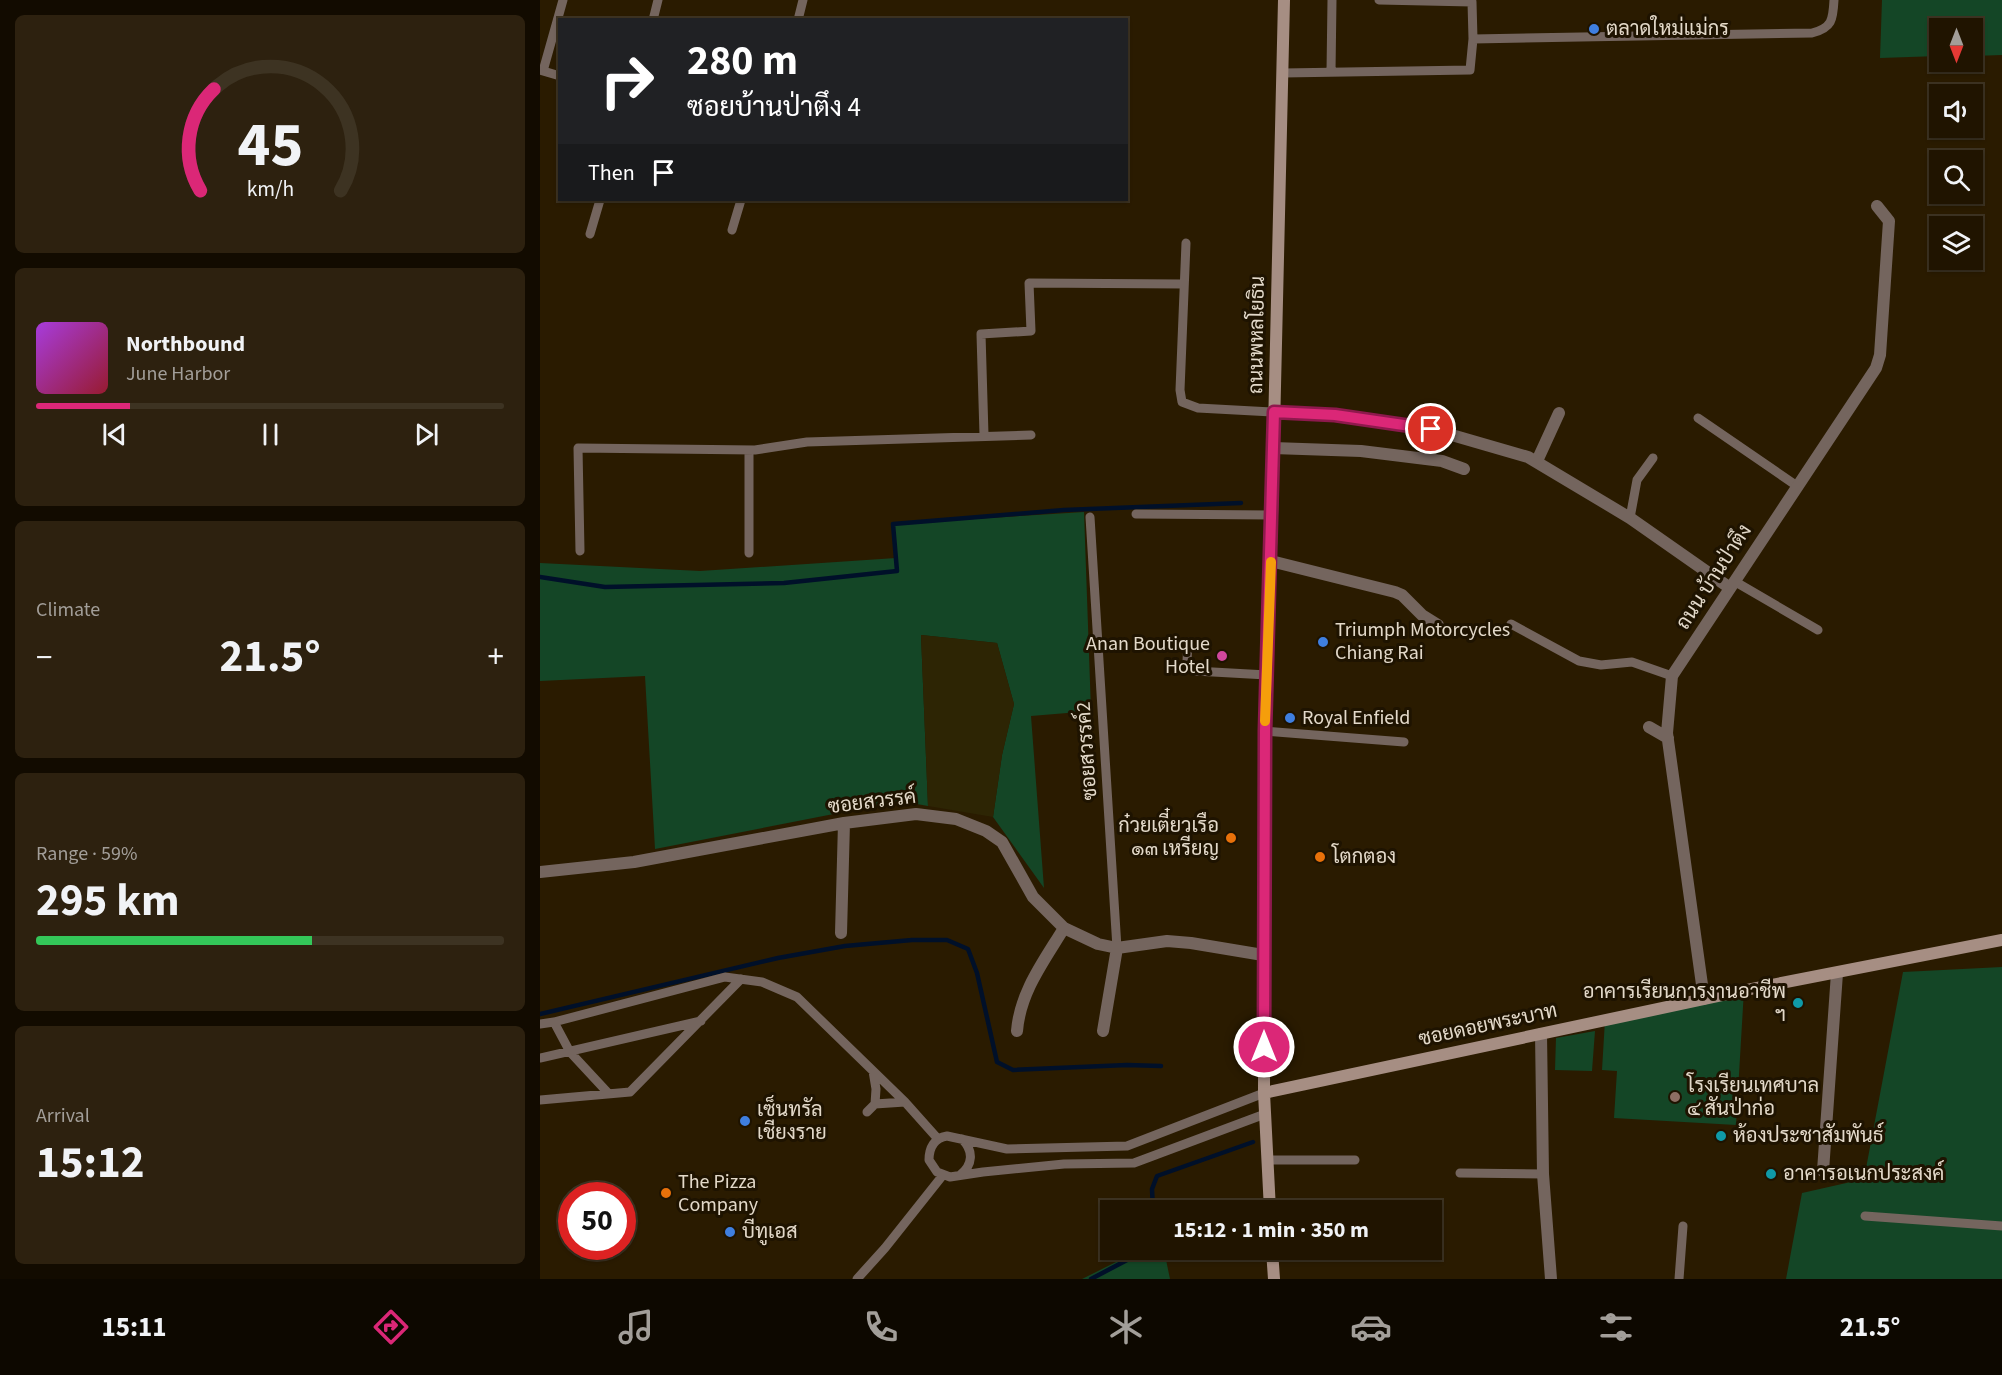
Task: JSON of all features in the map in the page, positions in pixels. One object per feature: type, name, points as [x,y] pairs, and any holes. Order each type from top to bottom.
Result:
[{"type":"main road","name":"ถนนพหลโยธิน","points":[[1269,1200],[1264,1093],[1265,731],[1284,0]]},
{"type":"main road","name":"ซอยดอยพระบาท","points":[[1264,1093],[1704,999],[2002,940]]},
{"type":"main road","points":[[1272,1260],[1273,1278]]},
{"type":"street","name":"ถนน บ้านป่าตึง","points":[[1704,999],[1668,738],[1672,676],[1876,368],[1880,354],[1889,221],[1877,206]]},
{"type":"street","points":[[1274,412],[1335,415],[1431,429],[1532,459],[1630,518],[1732,585]]},
{"type":"street","points":[[1532,459],[1559,413]]},
{"type":"street","points":[[1273,448],[1361,451],[1442,461],[1464,469]]},
{"type":"street","points":[[1271,561],[1395,592],[1402,595],[1422,615],[1438,625]]},
{"type":"street","points":[[1649,728],[1668,738]]},
{"type":"street","name":"ซอยสวรรค์","points":[[540,872],[634,862],[844,824],[916,814],[956,819],[987,831],[1002,842],[1033,897],[1064,928],[1098,944],[1117,948],[1167,942],[1191,942],[1263,955]]},
{"type":"street","points":[[842,933],[844,824]]},
{"type":"street","points":[[1017,1031],[1018,1017],[1026,994],[1064,928]]},
{"type":"street","points":[[1103,1031],[1117,948]]},
{"type":"street","points":[[1822,1172],[1837,972]]},
{"type":"street","points":[[1541,1034],[1543,1174],[1551,1279]]},
{"type":"lane","points":[[558,75],[542,71],[563,0]]},
{"type":"lane","points":[[653,18],[658,0]]},
{"type":"lane","points":[[798,18],[803,0]]},
{"type":"lane","points":[[1331,72],[1332,0]]},
{"type":"lane","points":[[1283,73],[1470,70],[1473,39],[1472,1],[1379,0]]},
{"type":"lane","points":[[1473,39],[1812,33],[1823,30],[1831,23],[1834,0]]},
{"type":"lane","points":[[590,234],[600,201]]},
{"type":"lane","points":[[732,230],[741,201]]},
{"type":"lane","points":[[1186,243],[1180,390],[1182,402],[1198,408],[1274,412]]},
{"type":"lane","points":[[984,435],[981,334],[1031,331],[1029,283],[1184,284]]},
{"type":"lane","points":[[1698,418],[1797,486]]},
{"type":"lane","points":[[580,551],[578,448],[749,450],[807,442],[1031,435]]},
{"type":"lane","points":[[749,450],[749,554]]},
{"type":"lane","points":[[1630,518],[1637,480],[1653,458]]},
{"type":"lane","points":[[1136,514],[1272,515]]},
{"type":"lane","name":"ซอยสวรรค์2","points":[[1090,517],[1117,948]]},
{"type":"lane","points":[[1732,585],[1818,630]]},
{"type":"lane","points":[[1511,624],[1579,661],[1601,665],[1632,662],[1672,676]]},
{"type":"lane","points":[[1188,642],[1187,661],[1189,667],[1195,671],[1266,675]]},
{"type":"lane","points":[[1265,731],[1404,742]]},
{"type":"lane","points":[[540,1024],[725,977],[762,982],[797,998],[905,1102],[938,1139]]},
{"type":"lane","points":[[540,1100],[630,1092],[741,979]]},
{"type":"lane","points":[[540,1058],[702,1020]]},
{"type":"lane","points":[[554,1022],[570,1052],[609,1094]]},
{"type":"lane","points":[[873,1071],[876,1089],[875,1104]]},
{"type":"lane","points":[[1264,1093],[1127,1146],[1007,1149],[951,1135],[938,1139],[932,1146],[929,1160],[933,1168],[943,1176],[950,1177],[1064,1164],[1134,1163],[1265,1114]]},
{"type":"lane","points":[[867,1112],[875,1104],[905,1102]]},
{"type":"lane","points":[[958,1175],[969,1166],[971,1159],[969,1148],[962,1139]]},
{"type":"lane","points":[[1267,1160],[1354,1160]]},
{"type":"lane","points":[[1460,1173],[1543,1174]]},
{"type":"lane","points":[[857,1279],[943,1176]]},
{"type":"lane","points":[[1865,1216],[2002,1226]]},
{"type":"lane","points":[[1679,1279],[1683,1226]]},
{"type":"green space","points":[[1882,0],[2002,0],[2002,55],[1983,56],[1983,18],[1929,18],[1929,56],[1880,58]]},
{"type":"green space","points":[[1084,512],[1091,711],[1031,716],[1044,888],[993,817],[1002,755],[1014,704],[997,643],[921,635],[928,806],[900,801],[655,849],[645,676],[540,681],[540,563],[700,571],[896,558],[893,524]]},
{"type":"green space","points":[[2002,967],[2002,1279],[1786,1279],[1802,1193],[1864,1179],[1903,972]]},
{"type":"green space","points":[[1744,990],[1736,1125],[1614,1118],[1617,1071],[1602,1070],[1605,1020]]},
{"type":"green space","points":[[1595,1031],[1592,1071],[1555,1070],[1556,1038]]},
{"type":"green space","points":[[1120,1260],[1166,1260],[1170,1279],[1082,1279]]},
{"type":"sand","points":[[921,635],[997,643],[1014,704],[1002,755],[993,817],[928,806]]},
{"type":"waterway","points":[[540,577],[605,587],[784,583],[897,571],[893,524],[1064,510],[1241,503]]},
{"type":"waterway","points":[[540,1014],[778,958],[845,946],[912,940],[947,940],[968,949],[977,973],[997,1062],[1013,1070],[1127,1065],[1161,1066]]},
{"type":"waterway","points":[[1153,1200],[1152,1189],[1157,1176],[1253,1142]]},
{"type":"waterway","points":[[1091,1279],[1127,1260]]},
{"type":"slow traffic","points":[[1265,721],[1271,562]]},
{"type":"place","name":"ตลาดใหม่แม่กร","points":[[1594,29]]},
{"type":"place","name":"Triumph Motorcycles Chiang Rai","points":[[1323,642]]},
{"type":"place","name":"Anan Boutique Hotel","points":[[1222,656]]},
{"type":"place","name":"Royal Enfield","points":[[1290,718]]},
{"type":"place","name":"ก๋วยเตี๋ยวเรือ ๑๓ เหรียญ","points":[[1231,838]]},
{"type":"place","name":"โตกตอง","points":[[1320,857]]},
{"type":"place","name":"อาคารเรียนการงานอาชีพ ฯ","points":[[1798,1003]]},
{"type":"place","name":"โรงเรียนเทศบาล ๔ สันป่าก่อ","points":[[1675,1097]]},
{"type":"place","name":"เซ็นทรัล เชียงราย","points":[[745,1121]]},
{"type":"place","name":"ห้องประชาสัมพันธ์","points":[[1721,1136]]},
{"type":"place","name":"อาคารอเนกประสงค์","points":[[1771,1174]]},
{"type":"place","name":"The Pizza Company","points":[[666,1193]]},
{"type":"place","name":"บีทูเอส","points":[[730,1232]]},
{"type":"route","points":[[1264,1047],[1265,731],[1274,412],[1335,415],[1431,429]]}]
